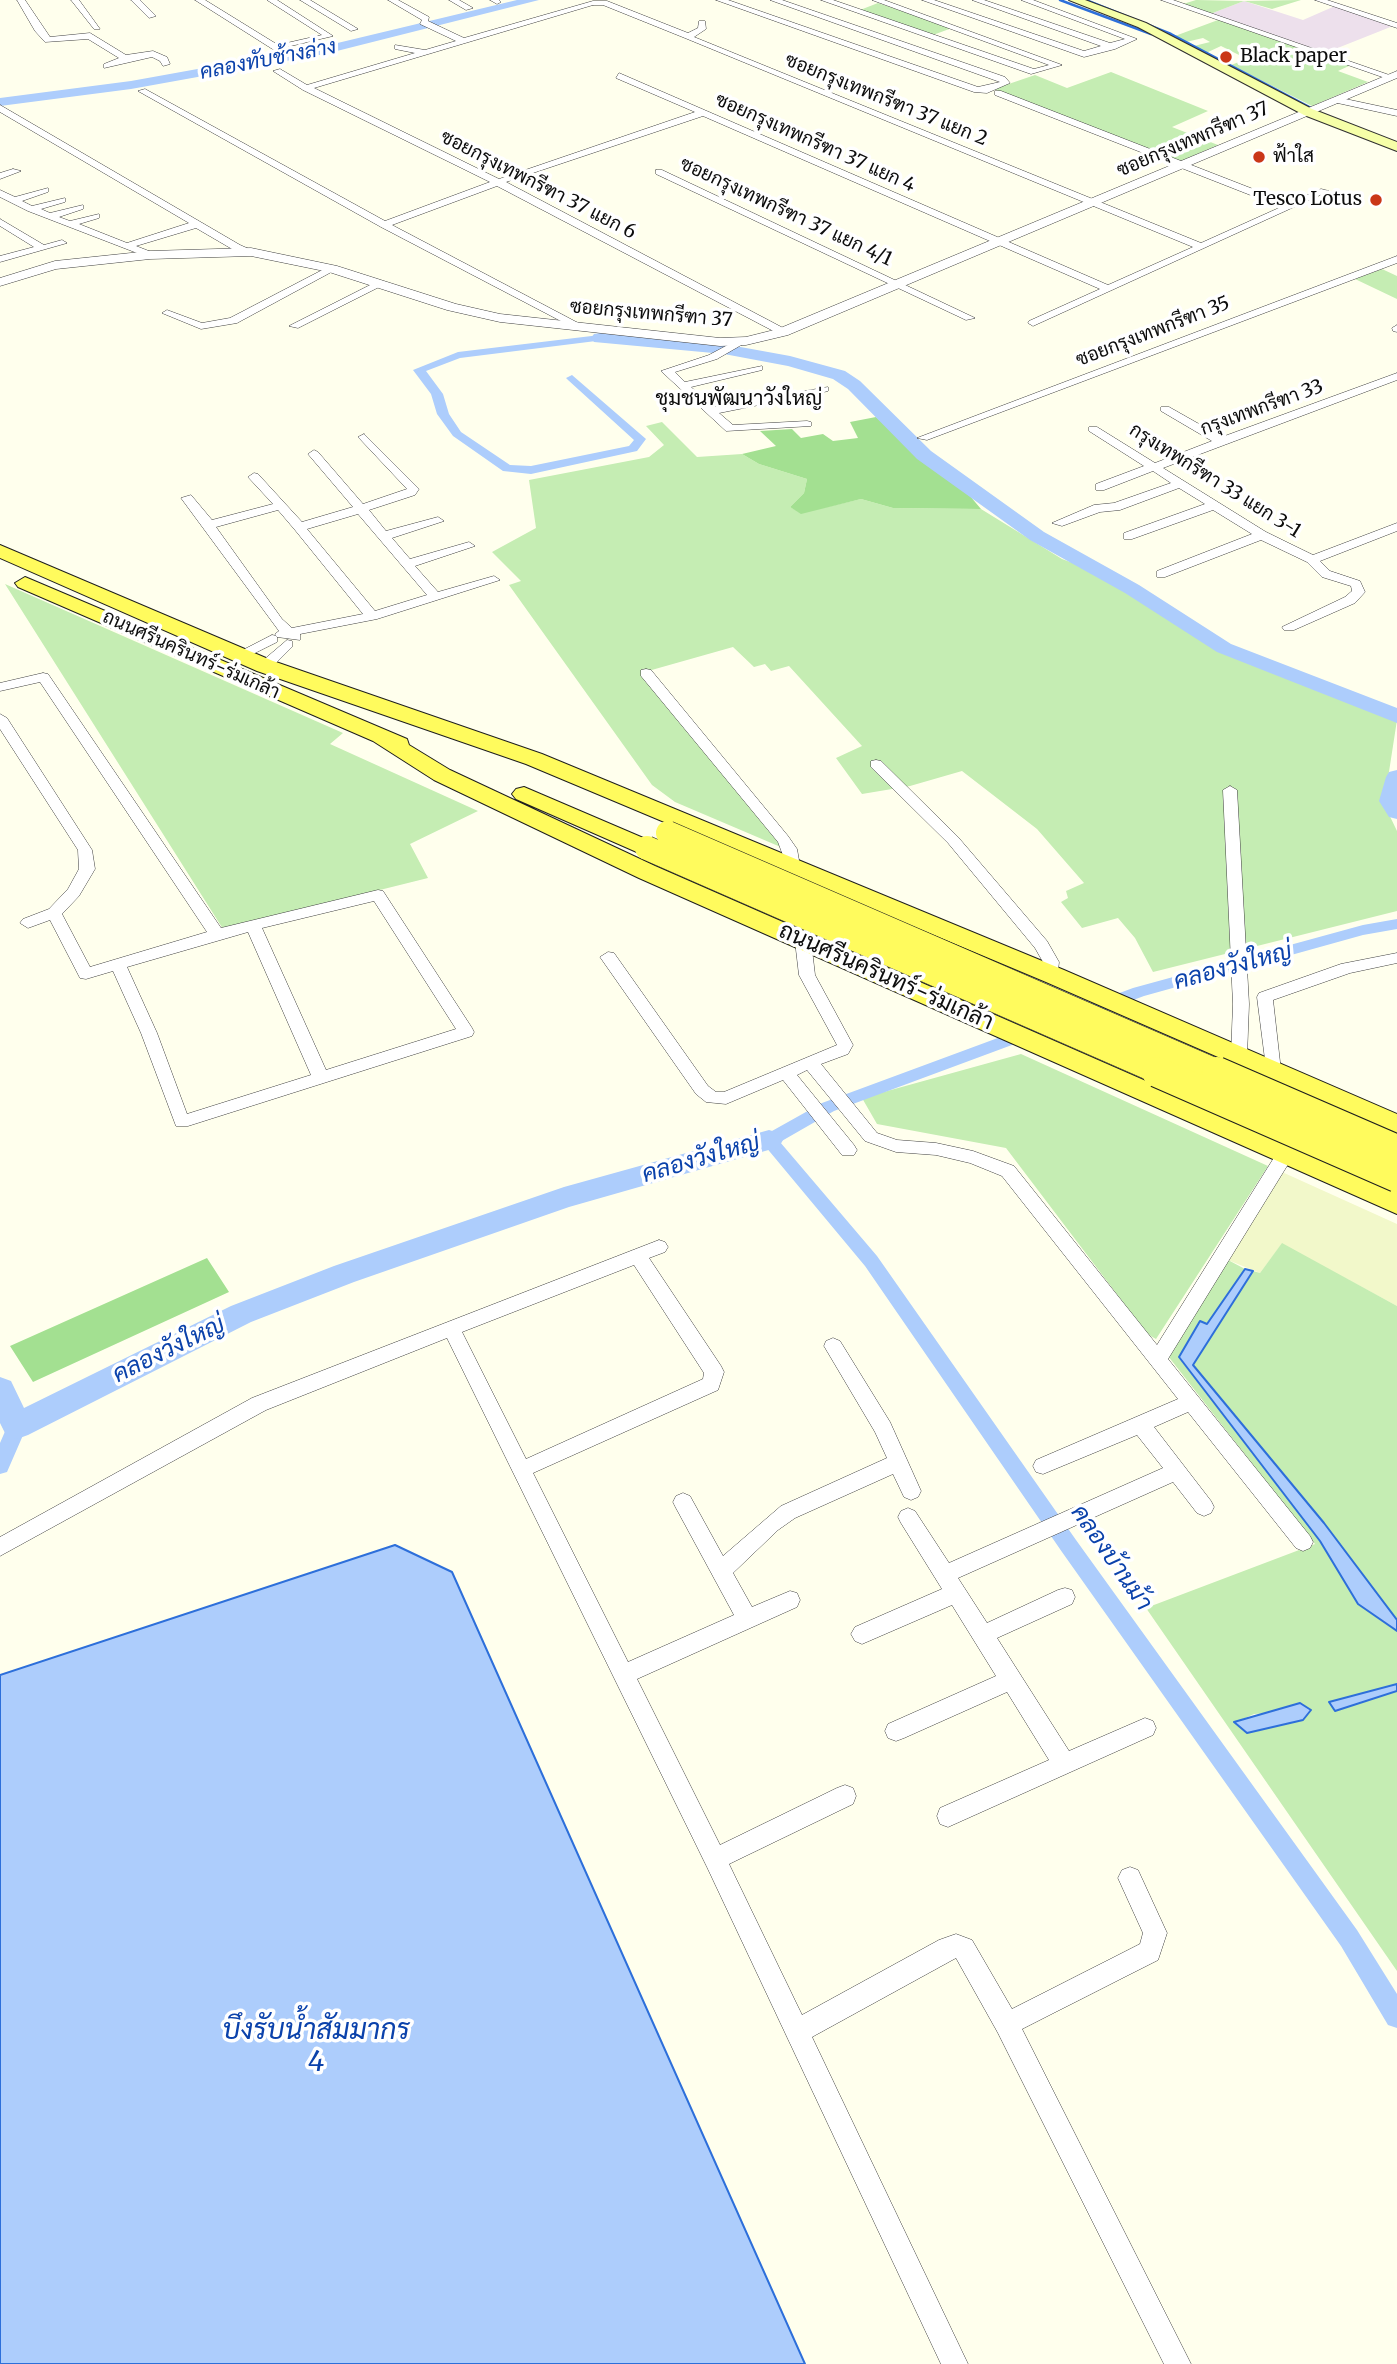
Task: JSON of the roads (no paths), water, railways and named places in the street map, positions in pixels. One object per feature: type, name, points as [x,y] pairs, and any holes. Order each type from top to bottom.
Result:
[{"type":"main road","points":[[1075,0],[1142,25],[1313,110],[1397,147]]},
{"type":"main road","name":"ถนนศรีนครินทร์-ร่มเกล้า","points":[[0,551],[265,666],[534,759],[1053,975],[1397,1125]]},
{"type":"main road","name":"ถนนศรีนครินทร์-ร่มเกล้า","points":[[0,572],[382,738],[456,763],[1397,1177]]},
{"type":"main road","name":"ถนนศรีนครินทร์-ร่มเกล้า","points":[[378,707],[1397,1150]]},
{"type":"main road","name":"ถนนศรีนครินทร์-ร่มเกล้า","points":[[382,738],[442,775],[529,817],[1397,1203]]},
{"type":"main road","points":[[891,979],[922,976],[943,963],[953,948],[933,926]]},
{"type":"main road","points":[[1219,1124],[1190,1090],[1187,1082],[1190,1075],[1204,1063],[1243,1058]]},
{"type":"street","points":[[21,0],[39,31],[48,40],[90,36],[125,58]]},
{"type":"street","points":[[75,0],[97,27]]},
{"type":"street","points":[[135,0],[152,16]]},
{"type":"street","points":[[199,0],[281,53],[329,35],[271,0]]},
{"type":"street","points":[[304,0],[344,23],[356,25]]},
{"type":"street","points":[[392,0],[425,22],[465,42]]},
{"type":"street","points":[[453,0],[469,8]]},
{"type":"street","points":[[720,0],[977,90],[987,90],[1006,83],[1002,79],[774,0]]},
{"type":"street","points":[[825,0],[854,10],[892,23],[1034,72],[1059,64],[878,1],[854,10]]},
{"type":"street","points":[[926,0],[1084,54],[1134,38],[1025,0]]},
{"type":"street","points":[[918,15],[961,0]]},
{"type":"street","points":[[976,0],[1112,47]]},
{"type":"street","points":[[1165,0],[1394,76]]},
{"type":"street","points":[[1178,5],[1191,0]]},
{"type":"street","points":[[1319,0],[1395,23]]},
{"type":"street","name":"ซอยกรุงเทพกรีฑา 37 แยก 2","points":[[306,89],[598,2],[688,36],[1202,247]]},
{"type":"street","points":[[688,36],[702,29],[702,23]]},
{"type":"street","points":[[842,42],[892,23]]},
{"type":"street","points":[[398,47],[426,53]]},
{"type":"street","points":[[107,66],[125,58],[153,54],[162,57],[166,64]]},
{"type":"street","points":[[355,62],[372,70]]},
{"type":"street","name":"ซอยกรุงเทพกรีฑา 37 แยก 6","points":[[277,71],[306,89],[498,182],[783,332]]},
{"type":"street","name":"ซอยกรุงเทพกรีฑา 37 แยก 4","points":[[619,76],[1109,289]]},
{"type":"street","name":"ซอยกรุงเทพกรีฑา 37","points":[[0,282],[55,265],[150,255],[251,252],[276,255],[332,269],[474,313],[732,347],[783,332],[1394,76]]},
{"type":"street","points":[[142,91],[384,225],[578,327]]},
{"type":"street","points":[[998,93],[1290,207]]},
{"type":"street","points":[[1336,100],[1397,113]]},
{"type":"street","points":[[0,108],[197,224],[251,252]]},
{"type":"street","points":[[384,225],[498,182],[702,113]]},
{"type":"street","points":[[0,176],[16,171]]},
{"type":"street","name":"ซอยกรุงเทพกรีฑา 37 แยก 4/1","points":[[659,172],[970,318]]},
{"type":"street","points":[[14,201],[45,190]]},
{"type":"street","points":[[1033,323],[1324,191]]},
{"type":"street","points":[[0,193],[31,209],[150,255]]},
{"type":"street","points":[[31,209],[62,200]]},
{"type":"street","points":[[51,216],[80,207]]},
{"type":"street","points":[[69,224],[96,216]]},
{"type":"street","points":[[0,222],[42,248]]},
{"type":"street","points":[[127,246],[197,224]]},
{"type":"street","points":[[0,259],[62,243]]},
{"type":"street","name":"ซอยกรุงเทพกรีฑา 35","points":[[923,438],[1397,259]]},
{"type":"street","points":[[167,313],[201,326],[233,321],[332,269]]},
{"type":"street","points":[[294,327],[382,284]]},
{"type":"street","points":[[732,347],[668,369],[682,386],[725,426],[736,430],[807,424]]},
{"type":"street","points":[[682,386],[758,368]]},
{"type":"street","name":"กรุงเทพกรีฑา 33","points":[[1100,487],[1397,376]]},
{"type":"street","points":[[709,411],[824,389]]},
{"type":"street","points":[[1165,409],[1222,442]]},
{"type":"street","name":"กรุงเทพกรีฑา 33 แยก 3-1","points":[[1093,429],[1156,466],[1262,535],[1311,559],[1327,556],[1397,527]]},
{"type":"street","points":[[299,527],[405,495],[413,489],[364,438]]},
{"type":"street","points":[[314,454],[435,597]]},
{"type":"street","points":[[254,477],[281,505],[372,616]]},
{"type":"street","points":[[1058,523],[1098,508],[1116,507],[1182,483]]},
{"type":"street","points":[[187,498],[289,637]]},
{"type":"street","points":[[209,525],[281,505]]},
{"type":"street","points":[[1128,536],[1215,505]]},
{"type":"street","points":[[384,536],[438,521]]},
{"type":"street","points":[[1161,574],[1262,535]]},
{"type":"street","points":[[408,564],[470,546]]},
{"type":"street","points":[[1289,627],[1350,600],[1359,592],[1356,584],[1326,574],[1311,559]]},
{"type":"street","points":[[240,655],[289,637],[495,580]]},
{"type":"street","points":[[265,666],[289,637]]},
{"type":"street","points":[[646,673],[783,839],[790,849],[793,866]]},
{"type":"street","points":[[0,687],[43,677],[217,934]]},
{"type":"street","points":[[0,718],[85,850],[87,869],[74,892],[54,913],[28,923]]},
{"type":"street","points":[[876,764],[953,840],[1006,903],[1041,946],[1051,962],[1053,975]]},
{"type":"street","points":[[1230,790],[1243,1058]]},
{"type":"street","points":[[54,913],[86,974],[217,934],[379,895],[466,1032],[182,1122],[149,1033],[118,965]]},
{"type":"street","points":[[253,926],[321,1078]]},
{"type":"street","points":[[608,957],[706,1095],[719,1100],[813,1066],[842,1050],[845,1045],[807,975],[803,941]]},
{"type":"street","points":[[1273,1071],[1265,997],[1347,968],[1397,958]]},
{"type":"street","points":[[813,1066],[871,1137],[896,1146],[936,1149],[973,1157],[1008,1171],[1303,1542]]},
{"type":"street","points":[[789,1076],[844,1146]]},
{"type":"street","points":[[1157,1361],[1286,1153]]},
{"type":"street","points":[[0,1547],[234,1416],[659,1247]]},
{"type":"street","points":[[523,1469],[710,1384],[714,1372],[637,1255]]},
{"type":"street","points":[[451,1328],[715,1859],[955,2364]]},
{"type":"street","points":[[833,1346],[883,1428],[911,1491]]},
{"type":"street","points":[[1043,1466],[1190,1403]]},
{"type":"street","points":[[1140,1424],[1204,1507]]},
{"type":"street","points":[[721,1571],[771,1524],[788,1513],[899,1462]]},
{"type":"street","points":[[946,1574],[1177,1471]]},
{"type":"street","points":[[684,1502],[747,1619]]},
{"type":"street","points":[[908,1517],[958,1592],[1065,1765]]},
{"type":"street","points":[[862,1633],[958,1592]]},
{"type":"street","points":[[984,1634],[1065,1597]]},
{"type":"street","points":[[623,1675],[790,1600]]},
{"type":"street","points":[[897,1731],[1012,1679]]},
{"type":"street","points":[[948,1816],[1145,1728]]},
{"type":"street","points":[[715,1859],[845,1796]]},
{"type":"street","points":[[1007,2024],[1150,1952],[1155,1933],[1130,1878]]},
{"type":"street","points":[[797,2031],[956,1946],[969,1954],[1178,2364]]},
{"type":"water","points":[[1245,1269],[1253,1271],[1193,1365],[1324,1523],[1397,1620],[1397,1631],[1358,1604],[1320,1541],[1179,1357],[1200,1321],[1207,1324]]},
{"type":"water","name":"บึงรับน้ำสัมมากร 4","points":[[395,1545],[452,1572],[805,2364],[0,2364],[0,1675]]},
{"type":"water","points":[[1397,1684],[1397,1691],[1335,1711],[1329,1702]]},
{"type":"water","points":[[1300,1703],[1311,1710],[1303,1720],[1247,1733],[1234,1722]]},
{"type":"waterway","name":"คลองทับช้างล่าง","points":[[0,102],[131,85],[325,50],[533,0]]},
{"type":"waterway","points":[[1060,0],[1151,34]]},
{"type":"waterway","points":[[1086,0],[1171,34],[1315,110]]},
{"type":"waterway","points":[[572,378],[640,439],[633,449],[531,470],[507,468],[457,434],[443,414],[437,394],[419,370],[458,355],[600,338]]},
{"type":"waterway","points":[[600,338],[724,349],[790,361],[839,375],[854,385],[924,455],[1037,536],[1132,589],[1224,648],[1397,716]]},
{"type":"waterway","points":[[1397,777],[1391,801],[1397,812]]},
{"type":"waterway","name":"คลองบ้านม้า","points":[[1397,924],[1363,930],[1139,992],[828,1107],[769,1140],[871,1261],[1069,1546],[1349,1938],[1397,2016]]},
{"type":"waterway","name":"คลองวังใหญ่","points":[[0,1390],[17,1426],[241,1314],[344,1274],[564,1198],[769,1140]]},
{"type":"waterway","points":[[0,1466],[17,1426]]},
{"type":"place","name":"Black paper","points":[[1226,57]]},
{"type":"place","name":"ฟ้าใส","points":[[1259,157]]},
{"type":"place","name":"Tesco Lotus","points":[[1376,200]]},
{"type":"district","name":"ชุมชนพัฒนาวังใหญ่","points":[[739,399]]}]
